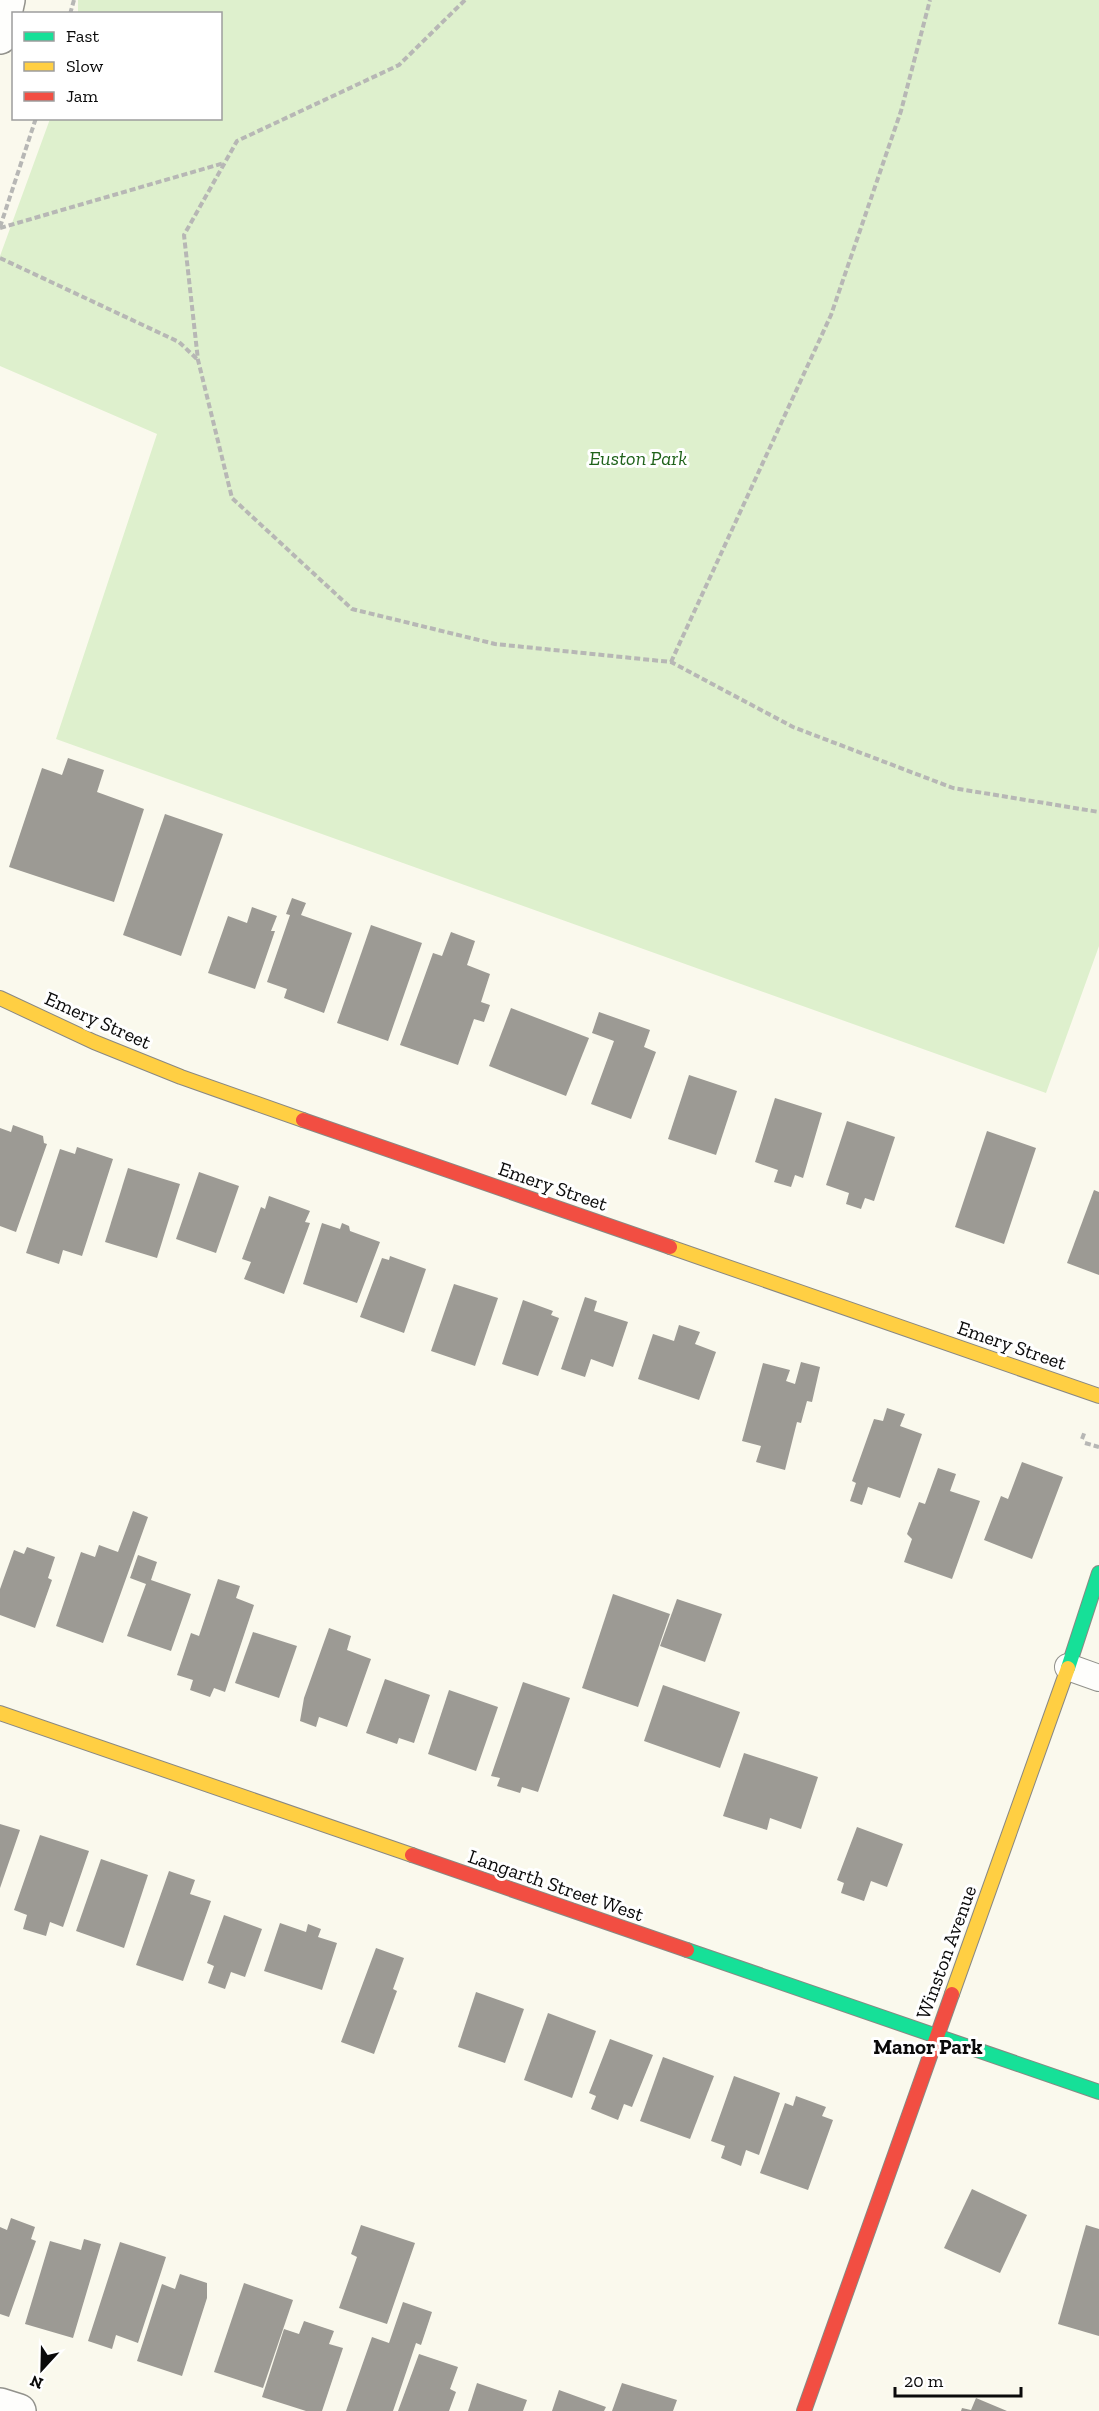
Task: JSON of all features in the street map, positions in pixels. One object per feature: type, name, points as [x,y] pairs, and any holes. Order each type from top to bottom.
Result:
[{"type":"street","points":[[0,37],[8,0]]},
{"type":"street","name":"Emery Street","points":[[0,998],[94,1042],[182,1077],[1099,1396]]},
{"type":"street","name":"Winston Avenue","points":[[804,2411],[1068,1667],[1099,1573]]},
{"type":"street","name":"Langarth Street West","points":[[0,1713],[1099,2092]]},
{"type":"street","points":[[0,2405],[19,2411]]},
{"type":"lane","points":[[1068,1667],[1099,1678]]},
{"type":"path","points":[[465,0],[399,65],[237,141],[184,235],[198,360],[232,498],[352,609],[495,644],[671,662],[793,727],[953,788],[1099,812]]},
{"type":"path","points":[[671,662],[831,315],[901,111],[930,0]]},
{"type":"path","points":[[0,228],[35,120]]},
{"type":"path","points":[[0,228],[225,163]]},
{"type":"path","points":[[0,258],[178,342],[198,360]]},
{"type":"path","points":[[1085,1443],[1099,1447]]},
{"type":"green space","name":"Euston Park","points":[[78,0],[1099,0],[1099,946],[1046,1093],[56,739],[157,434],[0,366],[0,256],[50,120],[222,120],[222,12],[78,12]]},
{"type":"building","points":[[68,758],[104,770],[97,792],[144,809],[114,902],[9,867],[42,768],[62,775]]},
{"type":"building","points":[[165,814],[223,834],[181,956],[123,935]]},
{"type":"building","points":[[292,898],[306,903],[301,915],[352,933],[324,1013],[284,998],[287,989],[267,982],[290,915],[286,914]]},
{"type":"building","points":[[252,907],[277,916],[271,931],[275,931],[255,989],[208,973],[228,916],[247,923]]},
{"type":"building","points":[[371,925],[422,943],[388,1041],[337,1023]]},
{"type":"building","points":[[451,932],[475,941],[467,965],[490,974],[481,1002],[490,1005],[484,1022],[474,1019],[458,1065],[400,1045],[433,953],[442,956]]},
{"type":"building","points":[[511,1008],[589,1038],[566,1096],[489,1066]]},
{"type":"building","points":[[599,1012],[650,1030],[644,1047],[656,1052],[631,1119],[591,1104],[614,1041],[592,1033]]},
{"type":"building","points":[[689,1075],[737,1091],[716,1155],[668,1139]]},
{"type":"building","points":[[775,1098],[822,1113],[803,1178],[795,1175],[791,1187],[774,1182],[778,1170],[755,1162]]},
{"type":"building","points":[[847,1121],[895,1137],[874,1201],[865,1198],[861,1209],[846,1204],[849,1193],[826,1185]]},
{"type":"building","points":[[13,1125],[43,1136],[44,1143],[47,1144],[16,1232],[0,1226],[0,1128],[11,1132]]},
{"type":"building","points":[[987,1131],[1036,1148],[1004,1244],[955,1227]]},
{"type":"building","points":[[77,1147],[113,1159],[82,1256],[63,1250],[59,1264],[26,1253],[60,1149],[75,1154]]},
{"type":"building","points":[[128,1168],[180,1184],[157,1258],[105,1242]]},
{"type":"building","points":[[199,1172],[239,1186],[216,1253],[176,1239]]},
{"type":"building","points":[[1094,1190],[1099,1192],[1099,1275],[1067,1263]]},
{"type":"building","points":[[269,1196],[310,1211],[305,1222],[310,1223],[284,1294],[244,1279],[251,1262],[242,1259],[261,1207],[265,1209]]},
{"type":"building","points":[[322,1223],[340,1229],[342,1223],[349,1226],[350,1231],[380,1242],[357,1303],[303,1284]]},
{"type":"building","points":[[390,1256],[426,1269],[404,1333],[360,1317],[382,1258],[389,1260]]},
{"type":"building","points":[[454,1284],[498,1298],[475,1366],[431,1351]]},
{"type":"building","points":[[585,1297],[597,1301],[594,1311],[628,1322],[613,1367],[591,1359],[585,1377],[561,1369]]},
{"type":"building","points":[[523,1300],[553,1311],[551,1315],[559,1318],[538,1376],[502,1364]]},
{"type":"building","points":[[679,1325],[700,1332],[695,1344],[716,1352],[699,1400],[638,1379],[653,1334],[674,1341]]},
{"type":"building","points":[[801,1362],[820,1367],[812,1402],[807,1401],[801,1423],[797,1422],[785,1470],[756,1462],[761,1446],[742,1441],[763,1363],[790,1370],[786,1381],[795,1384]]},
{"type":"building","points":[[887,1408],[905,1414],[900,1426],[922,1434],[900,1498],[868,1487],[862,1505],[850,1501],[856,1483],[852,1481],[874,1419],[883,1421]]},
{"type":"building","points":[[1022,1462],[1063,1477],[1032,1559],[984,1540],[1001,1496],[1008,1499]]},
{"type":"building","points":[[938,1468],[956,1474],[950,1491],[980,1501],[952,1579],[904,1562],[912,1539],[907,1534],[919,1502],[925,1504]]},
{"type":"building","points":[[133,1511],[148,1517],[103,1643],[56,1626],[81,1552],[95,1557],[99,1545],[118,1552]]},
{"type":"building","points":[[27,1547],[55,1557],[48,1578],[52,1580],[35,1628],[0,1615],[0,1589],[14,1550],[24,1554]]},
{"type":"building","points":[[138,1555],[157,1562],[151,1580],[191,1594],[171,1651],[127,1636],[146,1584],[130,1578]]},
{"type":"building","points":[[218,1579],[240,1586],[236,1598],[254,1605],[225,1692],[214,1688],[210,1697],[190,1690],[193,1680],[177,1675],[191,1633],[199,1636]]},
{"type":"building","points":[[613,1594],[670,1614],[638,1707],[582,1688]]},
{"type":"building","points":[[677,1599],[722,1614],[705,1662],[660,1646]]},
{"type":"building","points":[[329,1628],[351,1636],[347,1650],[371,1659],[347,1727],[319,1717],[316,1727],[300,1721],[304,1698]]},
{"type":"building","points":[[253,1632],[297,1646],[279,1698],[235,1683]]},
{"type":"building","points":[[385,1679],[430,1695],[414,1743],[399,1738],[397,1744],[366,1733]]},
{"type":"building","points":[[523,1682],[570,1698],[538,1792],[522,1787],[520,1793],[497,1786],[500,1778],[491,1776]]},
{"type":"building","points":[[663,1685],[740,1712],[720,1768],[644,1741]]},
{"type":"building","points":[[449,1690],[498,1707],[476,1771],[428,1754]]},
{"type":"building","points":[[744,1753],[818,1777],[801,1829],[770,1818],[767,1830],[723,1816]]},
{"type":"building","points":[[0,1824],[20,1830],[0,1888]]},
{"type":"building","points":[[857,1827],[903,1844],[887,1887],[871,1881],[864,1901],[841,1893],[844,1883],[837,1880]]},
{"type":"building","points":[[40,1835],[89,1851],[63,1927],[50,1922],[46,1936],[23,1929],[27,1915],[14,1910]]},
{"type":"building","points":[[101,1859],[148,1875],[124,1948],[76,1931]]},
{"type":"building","points":[[169,1871],[195,1880],[190,1894],[211,1901],[183,1981],[136,1965]]},
{"type":"building","points":[[224,1915],[262,1929],[245,1977],[231,1972],[225,1989],[208,1983],[214,1966],[207,1963]]},
{"type":"building","points":[[280,1923],[306,1932],[308,1924],[321,1929],[318,1937],[337,1943],[322,1990],[264,1971]]},
{"type":"building","points":[[376,1948],[404,1958],[393,1989],[397,1991],[374,2054],[341,2042]]},
{"type":"building","points":[[476,1992],[524,2009],[505,2063],[458,2047]]},
{"type":"building","points":[[548,2013],[596,2031],[572,2098],[524,2080]]},
{"type":"building","points":[[610,2039],[653,2055],[632,2107],[624,2104],[618,2120],[591,2109],[596,2096],[589,2093]]},
{"type":"building","points":[[663,2057],[714,2076],[690,2139],[640,2121]]},
{"type":"building","points":[[734,2076],[780,2093],[759,2155],[746,2150],[741,2166],[721,2158],[725,2146],[711,2141]]},
{"type":"building","points":[[796,2096],[826,2107],[822,2116],[833,2120],[808,2190],[760,2173],[785,2103],[793,2106]]},
{"type":"building","points":[[972,2189],[1027,2215],[1000,2273],[944,2248]]},
{"type":"building","points":[[11,2218],[35,2227],[31,2239],[36,2241],[9,2317],[0,2314],[0,2227],[7,2230]]},
{"type":"building","points":[[361,2225],[415,2243],[387,2324],[339,2308],[357,2257],[351,2254]]},
{"type":"building","points":[[1086,2225],[1099,2229],[1099,2336],[1058,2324]]},
{"type":"building","points":[[84,2239],[101,2244],[73,2338],[25,2324],[50,2241],[81,2250]]},
{"type":"building","points":[[120,2242],[166,2257],[138,2343],[116,2335],[112,2349],[88,2341]]},
{"type":"building","points":[[180,2274],[207,2283],[207,2298],[182,2376],[137,2361],[162,2284],[175,2289]]},
{"type":"building","points":[[244,2283],[293,2300],[263,2388],[214,2372]]},
{"type":"building","points":[[403,2302],[432,2312],[421,2345],[416,2343],[393,2411],[346,2411],[372,2337],[389,2343]]},
{"type":"building","points":[[304,2321],[334,2331],[329,2344],[343,2348],[322,2411],[306,2411],[262,2397],[284,2329],[299,2334]]},
{"type":"building","points":[[419,2354],[458,2367],[450,2389],[456,2392],[449,2411],[398,2411]]},
{"type":"building","points":[[477,2383],[527,2400],[523,2411],[468,2411]]},
{"type":"building","points":[[622,2383],[677,2400],[673,2411],[612,2411]]},
{"type":"building","points":[[559,2390],[606,2407],[604,2411],[552,2411]]},
{"type":"building","points":[[976,2398],[1007,2411],[961,2411],[962,2408],[971,2410]]},
{"type":"traffic: fast","points":[[1068,1668],[1099,1573]]},
{"type":"traffic: fast","points":[[687,1950],[1099,2092]]},
{"type":"traffic: slow","points":[[0,998],[94,1042],[181,1077],[303,1120]]},
{"type":"traffic: slow","points":[[670,1247],[1099,1396]]},
{"type":"traffic: slow","points":[[952,1994],[1068,1668]]},
{"type":"traffic: slow","points":[[0,1713],[412,1855]]},
{"type":"traffic: jam","points":[[303,1120],[670,1247]]},
{"type":"traffic: jam","points":[[412,1855],[687,1950]]},
{"type":"traffic: jam","points":[[804,2411],[952,1994]]},
{"type":"district","name":"Manor Park","points":[[928,2047]]}]
